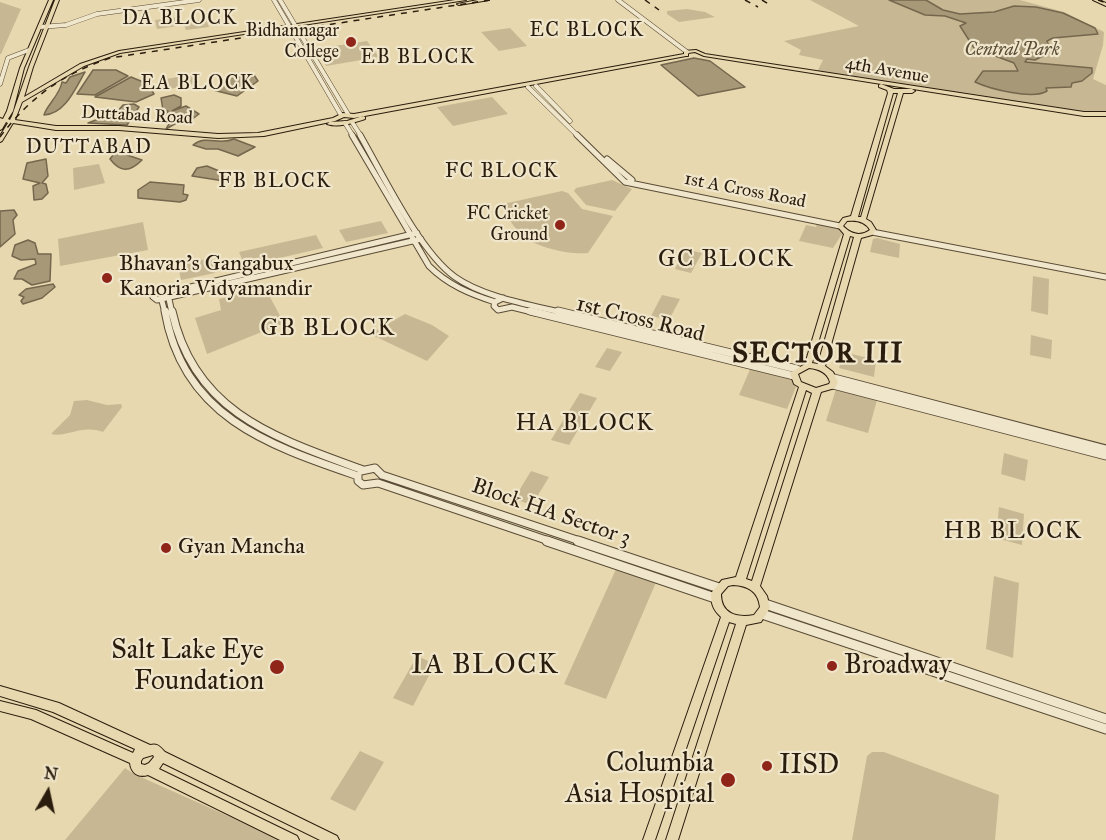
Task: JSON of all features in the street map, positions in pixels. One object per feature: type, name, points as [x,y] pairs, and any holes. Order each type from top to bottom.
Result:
[{"type":"main road","points":[[0,128],[29,50],[51,0]]},
{"type":"main road","points":[[0,140],[13,121],[50,27],[57,0]]},
{"type":"main road","points":[[428,7],[464,0]]},
{"type":"main road","points":[[19,102],[77,69],[127,54],[428,7],[487,0]]},
{"type":"main road","points":[[1095,0],[1105,2]]},
{"type":"main road","points":[[259,134],[690,54]]},
{"type":"main road","name":"4th Avenue","points":[[690,54],[872,83],[889,88],[1105,118]]},
{"type":"main road","points":[[450,100],[559,80]]},
{"type":"main road","points":[[854,218],[891,93],[889,88]]},
{"type":"main road","points":[[863,220],[902,90]]},
{"type":"main road","points":[[259,134],[278,134],[338,119],[345,123],[352,118]]},
{"type":"main road","name":"Duttabad Road","points":[[3,120],[56,128],[119,128],[225,136],[259,134]]},
{"type":"main road","points":[[854,218],[863,220],[872,230],[858,236],[848,233],[840,224],[854,218]]},
{"type":"main road","points":[[808,365],[848,233]]},
{"type":"main road","points":[[821,367],[858,236]]},
{"type":"main road","points":[[808,365],[821,367],[833,381],[828,389],[817,391],[803,387],[795,373],[808,365]]},
{"type":"main road","points":[[740,581],[803,387]]},
{"type":"main road","points":[[755,586],[817,391]]},
{"type":"main road","points":[[740,581],[755,586],[762,593],[764,609],[757,619],[742,622],[726,616],[720,610],[717,593],[725,583],[740,581]]},
{"type":"main road","points":[[649,840],[726,616]]},
{"type":"main road","points":[[672,840],[742,622]]},
{"type":"main road","points":[[0,691],[42,702],[147,749],[154,749],[161,756],[333,840]]},
{"type":"main road","points":[[32,714],[42,702]]},
{"type":"main road","points":[[0,706],[32,714],[135,760],[138,770],[149,770],[293,840]]},
{"type":"main road","points":[[135,760],[147,749]]},
{"type":"main road","points":[[149,770],[161,756]]},
{"type":"main road","points":[[270,829],[280,814]]},
{"type":"street","points":[[74,22],[94,13],[183,0]]},
{"type":"street","points":[[40,27],[74,22],[96,14],[199,0]]},
{"type":"street","points":[[274,0],[310,50],[352,118],[432,257],[456,278],[512,304]]},
{"type":"street","points":[[280,0],[338,119]]},
{"type":"street","points":[[618,0],[634,8],[690,54]]},
{"type":"street","points":[[625,0],[690,54]]},
{"type":"street","points":[[0,84],[8,58],[29,50]]},
{"type":"street","points":[[303,51],[310,50]]},
{"type":"street","points":[[536,86],[574,128]]},
{"type":"street","points":[[528,87],[574,128]]},
{"type":"street","points":[[345,123],[423,259],[434,272],[449,282],[495,303]]},
{"type":"street","name":"1st A Cross Road","points":[[574,128],[618,177],[646,185],[840,224]]},
{"type":"street","points":[[374,174],[382,173]]},
{"type":"street","points":[[872,230],[1106,276]]},
{"type":"street","points":[[411,239],[417,233]]},
{"type":"street","points":[[380,479],[375,468],[361,473],[286,450],[241,428],[205,399],[168,333],[169,297],[195,288],[411,239],[421,239]]},
{"type":"street","points":[[423,259],[432,257]]},
{"type":"street","points":[[495,303],[503,298]]},
{"type":"street","points":[[495,303],[494,306],[498,310],[512,304]]},
{"type":"street","name":"1st Cross Road","points":[[512,304],[795,373]]},
{"type":"street","points":[[181,355],[214,396],[250,423],[361,473]]},
{"type":"street","points":[[833,381],[1087,448],[1106,456]]},
{"type":"street","points":[[262,438],[269,433]]},
{"type":"street","points":[[1087,448],[1106,449]]},
{"type":"street","points":[[361,473],[358,481],[363,485],[380,479],[532,530],[585,553],[717,593]]},
{"type":"street","name":"Block HA Sector 3","points":[[532,530],[590,545],[708,585],[717,593]]},
{"type":"street","points":[[585,553],[590,545]]},
{"type":"street","points":[[764,609],[1052,705],[1106,719]]},
{"type":"street","points":[[1052,705],[1106,729]]},
{"type":"green space","name":"Central Park","points":[[810,0],[1020,0],[1064,12],[1104,32],[1103,45],[1093,79],[1106,85],[1106,113],[1093,115],[817,72],[823,60],[799,55],[801,50],[784,41],[859,26]]},
{"type":"green space","points":[[0,2],[21,9],[1,54],[0,54]]},
{"type":"green space","points":[[687,9],[705,12],[715,17],[679,22],[667,14],[667,11]]},
{"type":"green space","points":[[180,17],[181,23],[206,19],[209,27],[186,30],[184,25],[157,29],[155,20]]},
{"type":"green space","points":[[510,28],[527,46],[499,51],[481,32]]},
{"type":"green space","points":[[367,41],[379,57],[326,66],[316,49]]},
{"type":"green space","points":[[195,74],[199,83],[165,90],[160,80]]},
{"type":"green space","points":[[492,97],[508,114],[453,126],[437,107]]},
{"type":"green space","points":[[99,164],[105,183],[74,190],[73,168]]},
{"type":"green space","points":[[612,180],[632,189],[615,211],[586,205],[574,191],[576,188]]},
{"type":"green space","name":"FC Cricket Ground","points":[[562,191],[568,193],[582,209],[613,216],[588,253],[555,250],[530,241],[518,231],[501,207],[503,204]]},
{"type":"green space","points":[[381,221],[388,233],[346,242],[339,230]]},
{"type":"green space","points":[[143,222],[148,250],[60,266],[58,239]]},
{"type":"green space","points":[[817,223],[836,227],[842,234],[833,248],[799,241],[806,225],[816,227]]},
{"type":"green space","points":[[316,235],[323,248],[245,266],[239,252]]},
{"type":"green space","points":[[873,239],[900,244],[899,258],[870,252]]},
{"type":"green space","points":[[685,249],[702,253],[691,273],[675,269]]},
{"type":"green space","points":[[211,258],[215,273],[181,280],[178,265]]},
{"type":"green space","points":[[1033,276],[1049,279],[1048,315],[1031,311]]},
{"type":"green space","points":[[265,288],[284,323],[207,354],[195,318],[221,310],[219,299]]},
{"type":"green space","points":[[662,295],[680,299],[669,320],[651,316]]},
{"type":"green space","points":[[405,314],[432,325],[449,336],[427,361],[370,334]]},
{"type":"green space","points":[[1031,335],[1052,340],[1051,359],[1030,355]]},
{"type":"green space","points":[[607,348],[622,352],[610,371],[595,367]]},
{"type":"green space","points":[[844,352],[876,360],[874,377],[839,368]]},
{"type":"green space","points":[[751,367],[790,377],[796,387],[787,409],[739,395]]},
{"type":"green space","points":[[836,389],[877,400],[868,433],[826,421]]},
{"type":"green space","points":[[580,393],[597,398],[569,445],[551,440]]},
{"type":"green space","points":[[87,400],[107,405],[121,404],[122,407],[103,432],[81,430],[51,434],[70,415],[74,401]]},
{"type":"green space","points":[[1004,453],[1028,460],[1025,481],[1001,474]]},
{"type":"green space","points":[[531,471],[549,477],[532,505],[514,499]]},
{"type":"green space","points":[[999,507],[1024,514],[1022,545],[996,538]]},
{"type":"green space","points":[[617,567],[657,580],[606,699],[564,684]]},
{"type":"green space","points":[[994,576],[1019,583],[1013,658],[986,649]]},
{"type":"green space","points":[[417,656],[435,664],[413,706],[393,698]]},
{"type":"green space","points":[[360,751],[384,762],[355,811],[330,799]]},
{"type":"green space","points":[[872,752],[884,752],[999,795],[995,840],[852,840],[867,756]]},
{"type":"green space","points":[[125,768],[134,774],[282,840],[65,840]]},
{"type":"shaded area","points":[[889,0],[926,0],[943,10],[960,14],[994,12],[1014,6],[1036,7],[1063,13],[1095,28],[1098,34],[1053,38],[1047,41],[1051,52],[1035,60],[1027,59],[1025,62],[1092,68],[1092,73],[1082,81],[1072,83],[1071,87],[1046,88],[1047,91],[1032,94],[982,85],[975,82],[983,71],[1018,71],[1014,63],[974,48],[960,26],[966,23],[945,16],[925,15]]},
{"type":"shaded area","points":[[694,58],[710,61],[745,87],[698,96],[661,65]]},
{"type":"shaded area","points":[[93,70],[116,70],[128,76],[95,95],[77,94]]},
{"type":"shaded area","points":[[85,72],[64,105],[51,114],[44,115],[62,82],[66,83],[70,77]]},
{"type":"shaded area","points":[[235,73],[254,75],[258,81],[237,96],[213,90]]},
{"type":"shaded area","points":[[131,77],[148,84],[154,94],[136,102],[95,97]]},
{"type":"shaded area","points":[[174,95],[181,98],[181,106],[172,111],[186,106],[199,114],[191,120],[175,119],[180,121],[166,129],[171,120],[165,115],[168,111],[163,110],[161,98]]},
{"type":"shaded area","points":[[134,104],[139,107],[127,125],[88,123],[117,112],[123,105]]},
{"type":"shaded area","points":[[234,139],[255,147],[238,156],[218,149],[206,149],[193,145],[203,140],[228,141]]},
{"type":"shaded area","points":[[117,150],[127,152],[127,155],[142,160],[129,169],[121,168],[110,159]]},
{"type":"shaded area","points":[[46,159],[48,176],[42,183],[46,184],[48,193],[42,199],[34,200],[33,186],[40,183],[23,179],[27,163]]},
{"type":"shaded area","points":[[207,166],[224,173],[222,176],[227,172],[233,174],[224,181],[192,176],[197,168]]},
{"type":"shaded area","points":[[150,182],[184,185],[183,194],[188,195],[186,200],[180,202],[138,198],[138,190]]},
{"type":"shaded area","points":[[14,210],[17,215],[13,220],[15,234],[0,247],[0,211]]},
{"type":"shaded area","points":[[28,240],[35,243],[38,254],[51,254],[50,281],[32,285],[22,279],[14,279],[18,271],[36,264],[35,259],[21,260],[12,256],[15,245]]},
{"type":"shaded area","points":[[53,284],[55,287],[42,298],[23,304],[21,301],[24,297],[19,295],[26,289]]},
{"type":"railway","points":[[0,137],[23,110],[49,88],[77,71],[110,58],[490,0]]},
{"type":"railway","points":[[645,0],[659,10]]},
{"type":"railway","points":[[745,0],[758,7]]},
{"type":"railway","points":[[762,0],[770,5]]},
{"type":"railway","points":[[1098,0],[1106,3]]},
{"type":"place","name":"Bidhannagar College","points":[[351,42]]},
{"type":"place","name":"FC Cricket Ground","points":[[560,225]]},
{"type":"place","name":"Bhavan's Gangabux Kanoria Vidyamandir","points":[[107,278]]},
{"type":"place","name":"Gyan Mancha","points":[[166,548]]},
{"type":"place","name":"Broadway","points":[[832,666]]},
{"type":"place","name":"Salt Lake Eye Foundation","points":[[277,667]]},
{"type":"place","name":"IISD","points":[[767,766]]},
{"type":"place","name":"Columbia Asia Hospital","points":[[728,780]]},
{"type":"district","name":"DA BLOCK","points":[[180,19]]},
{"type":"district","name":"EC BLOCK","points":[[587,31]]},
{"type":"district","name":"EB BLOCK","points":[[418,58]]},
{"type":"district","name":"EA BLOCK","points":[[198,84]]},
{"type":"district","name":"DUTTABAD","points":[[89,148]]},
{"type":"district","name":"FC BLOCK","points":[[502,172]]},
{"type":"district","name":"FB BLOCK","points":[[275,182]]},
{"type":"district","name":"GC BLOCK","points":[[726,260]]},
{"type":"district","name":"GB BLOCK","points":[[328,329]]},
{"type":"district","name":"SECTOR III","points":[[818,355]]},
{"type":"district","name":"HA BLOCK","points":[[585,424]]},
{"type":"district","name":"HB BLOCK","points":[[1013,532]]},
{"type":"district","name":"IA BLOCK","points":[[485,666]]}]
